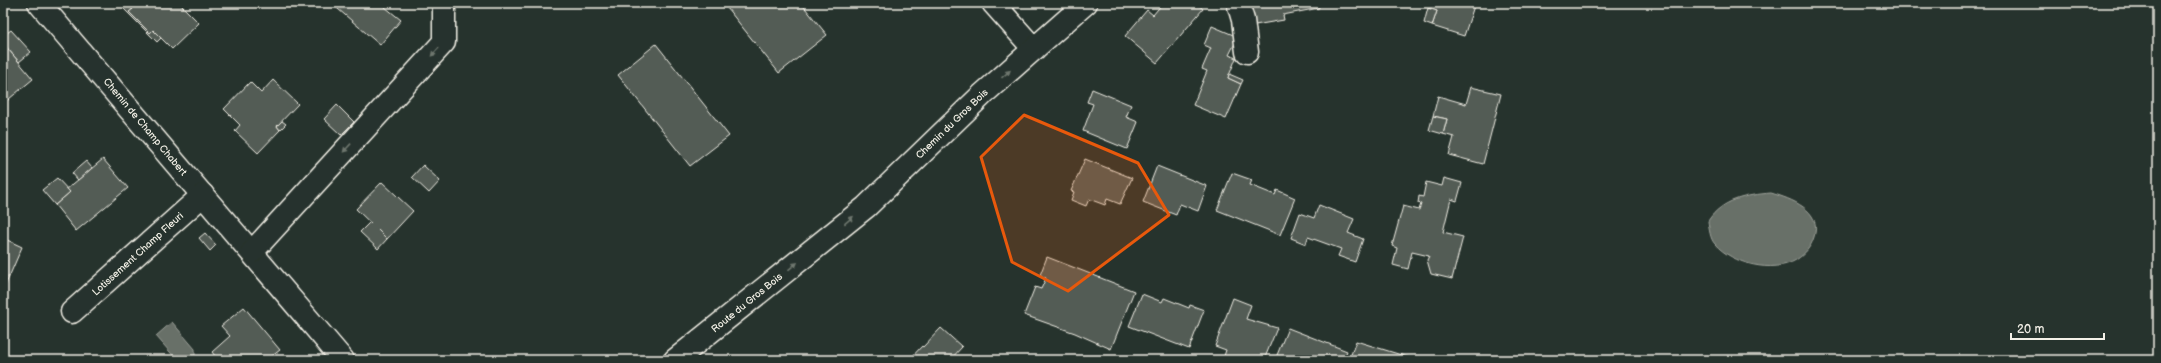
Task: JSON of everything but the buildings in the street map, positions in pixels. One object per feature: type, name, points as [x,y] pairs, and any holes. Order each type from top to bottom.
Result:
[{"type":"street","name":"Chemin de Champ Chabert","points":[[39,3],[343,360]]},
{"type":"street","points":[[252,252],[444,42],[444,3]]},
{"type":"street","points":[[993,3],[1034,49]]},
{"type":"street","name":"Chemin du Gros Bois","points":[[820,245],[866,207],[983,94],[1086,3]]},
{"type":"street","points":[[1238,3],[1243,20],[1247,52]]},
{"type":"street","name":"Lotissement Champ Fleuri","points":[[72,312],[203,195]]},
{"type":"street","name":"Route du Gros Bois","points":[[675,360],[820,245]]},
{"type":"highlighted area","points":[[1024,115],[1138,163],[1169,215],[1068,291],[1012,262],[981,157]]},
{"type":"shaded area","points":[[1771,193],[1796,202],[1810,213],[1814,220],[1816,228],[1813,241],[1802,255],[1796,260],[1787,264],[1776,266],[1753,265],[1732,257],[1722,251],[1713,242],[1708,221],[1720,208],[1728,203],[1744,197]]},
{"type":"shaded area","points":[[172,322],[195,349],[195,356],[191,360],[177,360],[156,336]]}]
